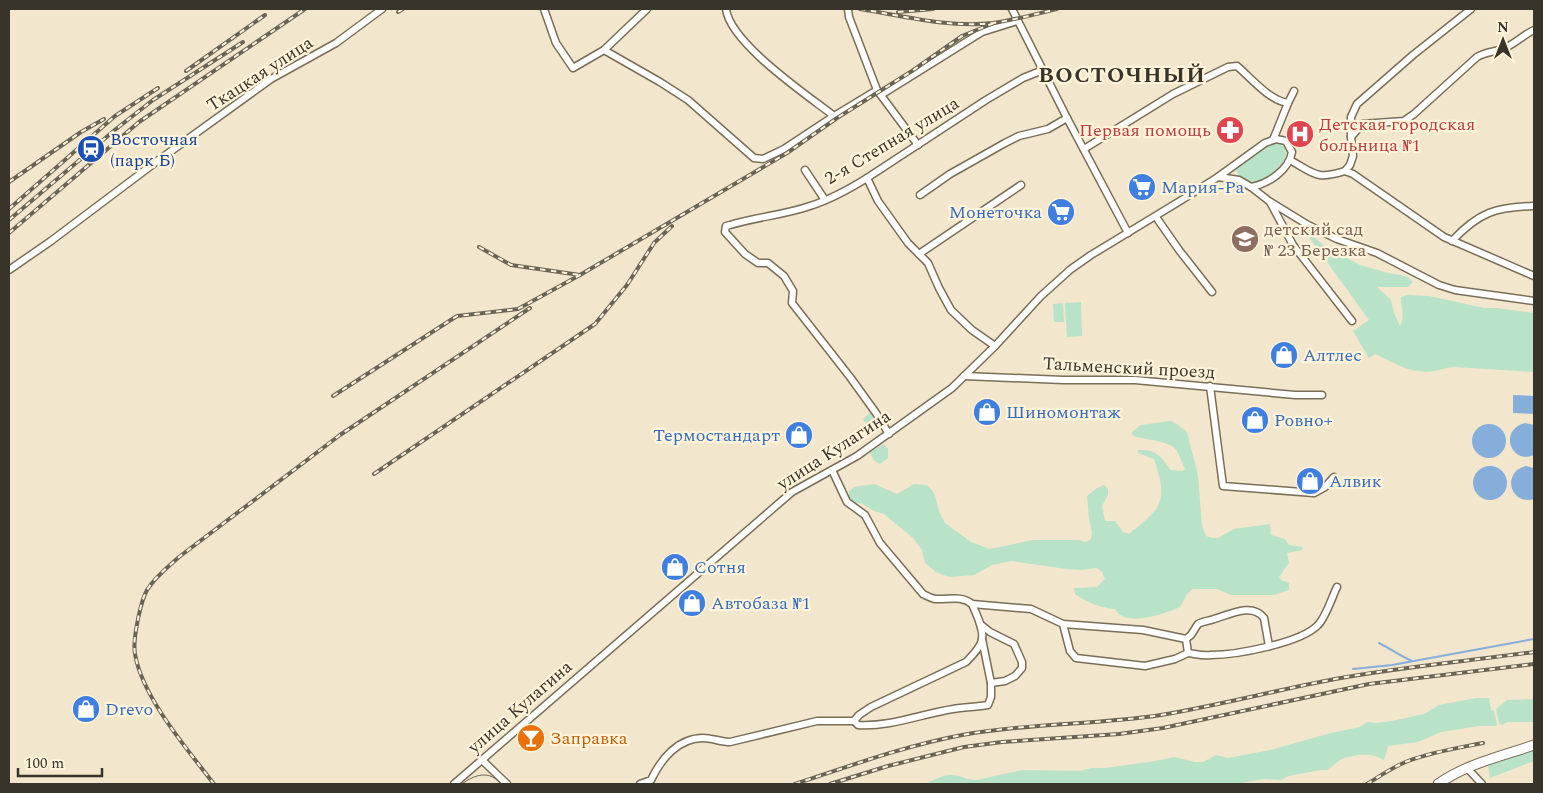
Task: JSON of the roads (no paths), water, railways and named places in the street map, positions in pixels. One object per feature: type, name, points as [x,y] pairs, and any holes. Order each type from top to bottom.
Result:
[{"type":"main road","points":[[1438,784],[1467,768],[1534,745]]},
{"type":"street","name":"Ткацкая улица","points":[[9,270],[52,242],[156,162],[271,79],[336,43],[382,9]]},
{"type":"street","points":[[544,9],[556,43],[574,68],[604,50],[647,9]]},
{"type":"street","points":[[726,9],[731,25],[760,57],[834,116]]},
{"type":"street","points":[[848,9],[848,17],[879,92],[918,145]]},
{"type":"street","points":[[1012,9],[1128,233]]},
{"type":"street","points":[[1346,171],[1353,156],[1351,117],[1357,104],[1413,55],[1471,9]]},
{"type":"street","points":[[604,50],[688,100],[754,158],[763,158],[784,148],[834,116],[982,32],[1017,20]]},
{"type":"street","points":[[1351,137],[1360,126],[1367,123],[1404,121],[1478,57],[1498,51],[1534,30]]},
{"type":"street","points":[[1084,149],[1173,94],[1228,67],[1237,66],[1276,99],[1282,103],[1288,103]]},
{"type":"street","name":"2-я Степная улица","points":[[889,434],[850,377],[792,303],[793,291],[784,276],[768,263],[758,263],[745,254],[725,232],[726,226],[811,206],[825,200],[867,178],[986,100],[1023,78],[1043,70]]},
{"type":"street","points":[[1273,140],[1294,91]]},
{"type":"street","points":[[920,195],[950,174],[1005,143],[1026,134],[1048,129],[1067,118]]},
{"type":"street","points":[[1252,187],[1261,185],[1269,180],[1284,168],[1290,160],[1292,152],[1286,141],[1276,138],[1273,140]]},
{"type":"street","name":"улица Кулагина","points":[[454,784],[792,492],[832,470],[889,434],[952,388],[995,346],[1041,296],[1064,275],[1091,255],[1156,217],[1218,177],[1265,143],[1273,140]]},
{"type":"street","points":[[1290,160],[1316,175],[1328,176],[1346,171],[1353,174],[1444,237],[1534,276]]},
{"type":"street","points":[[805,170],[825,200]]},
{"type":"street","points":[[1218,177],[1239,180],[1252,187],[1269,201],[1322,232],[1377,253],[1439,285],[1455,290],[1534,301]]},
{"type":"street","points":[[867,178],[878,201],[908,243],[928,263],[938,288],[951,310],[972,330],[995,346]]},
{"type":"street","points":[[919,254],[1021,185]]},
{"type":"street","points":[[1269,201],[1293,245],[1352,321]]},
{"type":"street","points":[[1452,241],[1472,222],[1488,212],[1506,208],[1534,206]]},
{"type":"street","points":[[1156,217],[1212,292]]},
{"type":"street","name":"Тальменский проезд","points":[[964,376],[1064,380],[1134,380],[1295,395],[1322,395]]},
{"type":"street","points":[[1210,386],[1223,486],[1314,493],[1325,487],[1334,477]]},
{"type":"street","points":[[640,784],[651,780],[658,766],[670,752],[681,744],[693,739],[706,738],[720,742],[730,742],[817,721],[854,721],[858,725],[867,725],[898,722],[952,709],[988,705],[991,697],[991,683],[980,624],[972,604],[967,600],[956,598],[932,599],[923,594],[880,543],[865,515],[847,502],[832,470]]},
{"type":"street","points":[[1063,624],[1070,651],[1076,658],[1145,666],[1175,659],[1188,653],[1210,656],[1239,652],[1295,638],[1317,626],[1337,586]]},
{"type":"street","points":[[972,604],[1031,609],[1063,624],[1143,630],[1186,638],[1191,635],[1198,624],[1244,610],[1252,611],[1262,615],[1264,618],[1269,646]]},
{"type":"street","points":[[980,624],[990,632],[1014,644],[1022,662],[1022,668],[1015,676],[1005,681],[991,683]]},
{"type":"street","points":[[1186,638],[1188,653]]},
{"type":"street","points":[[854,721],[871,707],[966,662],[976,651],[982,639]]},
{"type":"street","points":[[482,760],[507,784]]},
{"type":"street","points":[[1467,768],[1482,784]]},
{"type":"water","points":[[1513,395],[1534,396],[1534,414],[1513,413]]},
{"type":"water","points":[[1525,423],[1534,425],[1534,455],[1526,457],[1514,451],[1510,439],[1512,432]]},
{"type":"water","points":[[1489,424],[1501,429],[1506,441],[1501,453],[1489,458],[1477,453],[1472,441],[1477,429]]},
{"type":"water","points":[[1490,466],[1502,471],[1507,483],[1502,495],[1490,500],[1478,495],[1473,483],[1478,471]]},
{"type":"water","points":[[1526,466],[1534,468],[1534,499],[1526,500],[1519,498],[1514,493],[1511,481],[1518,469]]},
{"type":"waterway","points":[[1353,669],[1392,665],[1534,639]]},
{"type":"waterway","points":[[1379,643],[1412,661]]},
{"type":"tram line","points":[[462,784],[482,775],[492,777],[501,784]]},
{"type":"railway","points":[[9,233],[139,122],[305,9]]},
{"type":"railway","points":[[398,12],[403,9]]},
{"type":"railway","points":[[860,9],[959,24],[993,23],[1057,9]]},
{"type":"railway","points":[[898,12],[933,9]]},
{"type":"railway","points":[[186,71],[265,15]]},
{"type":"railway","points":[[333,396],[457,316],[518,309],[580,275],[787,153],[962,36],[994,23]]},
{"type":"railway","points":[[9,220],[153,100],[243,42]]},
{"type":"railway","points":[[9,209],[115,116],[158,88]]},
{"type":"railway","points":[[9,182],[81,132],[104,119]]},
{"type":"railway","points":[[374,474],[595,324],[627,285],[654,243],[672,226]]},
{"type":"railway","points":[[479,247],[511,265],[580,275]]},
{"type":"railway","points":[[214,784],[167,722],[139,671],[135,654],[136,627],[140,608],[150,585],[179,557],[340,435],[530,308]]},
{"type":"railway","points":[[795,784],[857,763],[962,735],[1012,728],[1111,721],[1161,715],[1360,675],[1534,652]]},
{"type":"railway","points":[[830,784],[888,766],[964,747],[1002,742],[1119,734],[1163,728],[1369,684],[1534,664]]},
{"type":"railway","points":[[1367,784],[1408,761],[1483,743]]},
{"type":"place","name":"Первая помощь","points":[[1230,130]]},
{"type":"place","name":"Детская городская больница №1","points":[[1300,134]]},
{"type":"place","name":"Восточная (парк Б)","points":[[91,149]]},
{"type":"place","name":"Мария-Ра","points":[[1142,187]]},
{"type":"place","name":"Монеточка","points":[[1061,212]]},
{"type":"place","name":"детский сад № 23 Березка","points":[[1245,239]]},
{"type":"place","name":"Алтлес","points":[[1284,355]]},
{"type":"place","name":"Шиномонтаж","points":[[987,412]]},
{"type":"place","name":"Ровно+","points":[[1255,420]]},
{"type":"place","name":"Термостандарт","points":[[799,435]]},
{"type":"place","name":"Алвик","points":[[1310,481]]},
{"type":"place","name":"Сотня","points":[[675,567]]},
{"type":"place","name":"Автобаза №1","points":[[692,603]]},
{"type":"place","name":"Drevo","points":[[86,709]]},
{"type":"place","name":"Заправка","points":[[531,738]]},
{"type":"district","name":"ВОСТОЧНЫЙ","points":[[1122,75]]}]
